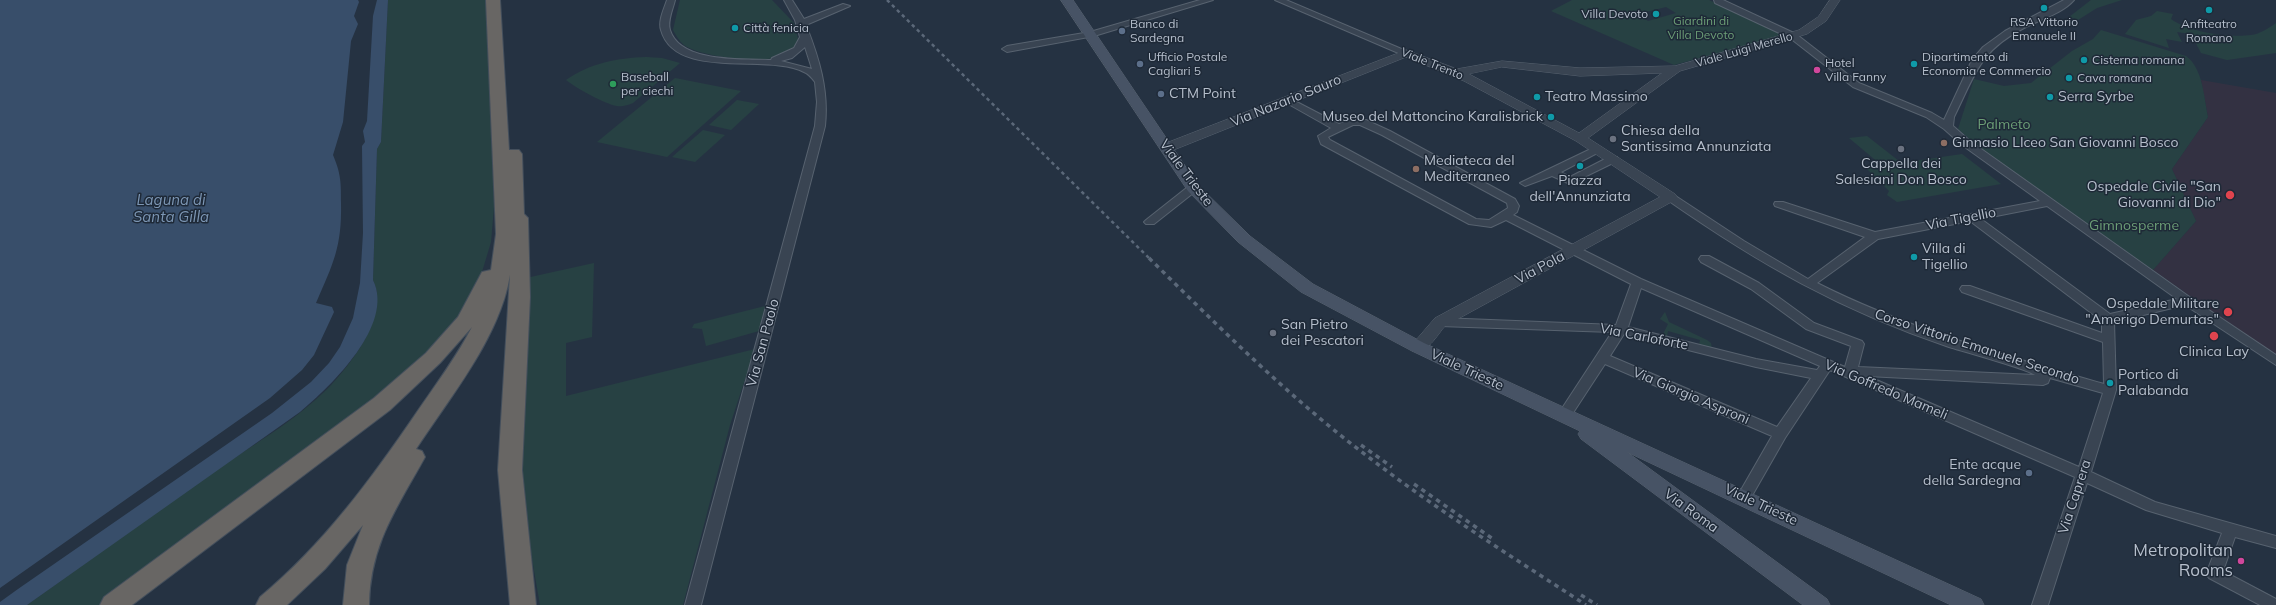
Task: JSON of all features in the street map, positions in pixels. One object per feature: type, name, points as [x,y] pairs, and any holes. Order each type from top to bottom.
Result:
[{"type":"highway","points":[[269,605],[320,559],[351,524],[418,428],[481,329],[493,302],[502,266],[509,204],[493,0]]},
{"type":"highway","points":[[356,605],[358,578],[366,547],[383,506],[483,351],[502,315],[512,286],[505,0]]},
{"type":"highway","points":[[114,605],[382,404],[433,358],[466,320],[482,293],[496,249],[498,216],[509,204]]},
{"type":"highway","points":[[509,204],[519,212],[520,231],[520,297],[510,470],[523,605]]},
{"type":"main road","name":"Viale Trieste","points":[[1067,0],[1193,188],[1244,239],[1287,274],[1330,302],[1418,348],[1744,497],[1973,605]]},
{"type":"main road","name":"Via Roma","points":[[1564,416],[1819,605]]},
{"type":"street","points":[[671,0],[665,29],[671,42],[678,48],[688,53],[709,59],[770,61],[796,66],[812,73],[819,81]]},
{"type":"street","points":[[788,0],[803,23],[846,6]]},
{"type":"street","points":[[1007,49],[1091,34],[1208,0]]},
{"type":"street","name":"Viale Trento","points":[[1282,0],[1456,73],[1580,138]]},
{"type":"street","name":"Viale Luigi Merello","points":[[1580,138],[1660,77],[1676,69],[1803,32],[1822,19],[1835,0]]},
{"type":"street","points":[[1949,123],[1977,60],[1982,53],[1998,39],[2070,0]]},
{"type":"street","points":[[1718,1],[1792,36],[1856,85],[1949,123],[1966,143],[2187,302],[2276,360]]},
{"type":"street","name":"Via San Paolo","points":[[693,605],[820,126],[823,94],[805,37],[803,23]]},
{"type":"street","points":[[770,61],[794,54],[800,49],[805,37]]},
{"type":"street","points":[[796,66],[804,61],[811,53]]},
{"type":"street","name":"Via Nazario Sauro","points":[[1166,148],[1288,101],[1406,53]]},
{"type":"street","points":[[794,54],[796,66]]},
{"type":"street","points":[[1456,73],[1502,64],[1515,64],[1580,72],[1638,72],[1651,78],[1660,77]]},
{"type":"street","points":[[1288,101],[1338,128]]},
{"type":"street","points":[[1351,122],[1359,122],[1386,133],[1511,201],[1514,206],[1513,210],[1491,224],[1473,222],[1324,142],[1324,136],[1338,128],[1351,122]]},
{"type":"street","name":"Corso Vittorio Emanuele Secondo","points":[[1580,138],[1766,259],[1863,310],[2038,370],[2110,385]]},
{"type":"street","points":[[1526,183],[1553,172],[1597,149]]},
{"type":"street","points":[[1553,172],[1570,181],[1612,159]]},
{"type":"street","points":[[1150,222],[1193,188]]},
{"type":"street","name":"Via Pola","points":[[1418,348],[1440,322],[1670,197]]},
{"type":"street","name":"Via Tigellio","points":[[1810,283],[1874,236],[2048,202]]},
{"type":"street","name":"Via Tigellio","points":[[1779,204],[1874,236]]},
{"type":"street","name":"Via Goffredo Mameli","points":[[1505,215],[1572,250],[1823,370],[1846,371],[2082,474],[2151,506],[2276,542]]},
{"type":"street","points":[[1972,217],[2108,319],[2187,302]]},
{"type":"street","points":[[1705,259],[1755,286],[1810,326],[1858,344],[1851,365],[1846,371]]},
{"type":"street","points":[[1564,416],[1601,357],[1621,330],[1638,282]]},
{"type":"street","points":[[1966,289],[2109,340]]},
{"type":"street","name":"Via Caprera","points":[[2040,605],[2110,385],[2108,319]]},
{"type":"street","name":"Via Carloforte","points":[[1440,322],[1581,326],[1621,330],[1756,363],[1823,370]]},
{"type":"street","name":"Via Giorgio Asproni","points":[[1601,357],[1780,434]]},
{"type":"street","points":[[1744,497],[1780,434],[1823,370]]},
{"type":"street","points":[[1846,371],[2043,380],[2044,376],[2038,370]]},
{"type":"street","points":[[2230,530],[2214,574],[2274,605]]},
{"type":"shaded area","name":"Ospedale Civile \"San Giovanni di Dio\"","points":[[2201,80],[2276,93],[2276,356],[2153,270],[2196,221],[2172,169],[2208,117]]},
{"type":"green space","points":[[388,0],[487,0],[494,207],[491,242],[475,295],[453,326],[385,393],[103,605],[27,605],[224,465],[288,422],[318,398],[332,384],[351,361],[365,340],[375,315],[377,303],[377,291],[373,280],[377,149],[381,142]]},
{"type":"green space","points":[[680,0],[772,0],[794,23],[799,43],[797,47],[780,56],[766,59],[728,58],[702,53],[684,45],[673,30]]},
{"type":"green space","name":"Giardini di Villa Devoto","points":[[1572,0],[1709,0],[1784,35],[1674,65],[1551,11]],"holes":[[[1666,7],[1676,13],[1648,21],[1638,14]]]},
{"type":"green space","points":[[2091,0],[2122,0],[2097,8],[2078,20],[2069,17]]},
{"type":"green space","points":[[2157,11],[2173,14],[2171,19],[2178,24],[2198,31],[2221,35],[2242,36],[2254,34],[2276,23],[2276,53],[2227,60],[2201,53],[2191,34],[2177,32],[2182,42],[2166,39],[2169,48],[2125,34],[2136,20],[2151,16]]},
{"type":"green space","points":[[2101,30],[2186,56],[2192,61],[2196,68],[2204,93],[2208,117],[2172,169],[2196,221],[2153,270],[2000,165],[1958,129],[1974,79],[2004,86],[2031,83],[2072,51],[2093,39]]},
{"type":"green space","name":"Baseball per ciechi","points":[[646,57],[662,58],[680,63],[633,103],[627,105],[612,105],[583,91],[566,80],[585,69],[604,62]]},
{"type":"green space","points":[[675,78],[741,91],[667,157],[597,142]]},
{"type":"green space","points":[[737,100],[759,104],[731,130],[709,125]]},
{"type":"green space","points":[[703,130],[725,135],[695,162],[672,157]]},
{"type":"green space","points":[[1867,136],[1899,161],[1880,164],[1849,138]]},
{"type":"green space","points":[[1962,154],[2001,184],[1897,202],[1887,195],[1889,191],[1866,168]]},
{"type":"green space","points":[[594,263],[592,337],[566,343],[566,396],[755,349],[730,425],[683,605],[540,605],[531,553],[521,463],[526,278]]},
{"type":"green space","points":[[765,306],[759,331],[706,346],[702,329],[692,328],[694,324]]},
{"type":"green space","points":[[1665,312],[1669,322],[1707,340],[1711,343],[1712,349],[1699,345],[1700,340],[1668,331],[1667,336],[1662,336],[1668,324],[1660,319]]},
{"type":"water","name":"Laguna di Santa Gilla","points":[[0,0],[358,0],[359,2],[354,16],[358,24],[351,41],[343,122],[333,155],[338,168],[341,184],[340,232],[332,266],[316,303],[332,307],[334,312],[314,355],[302,370],[270,398],[0,588]]},
{"type":"water","points":[[377,0],[388,0],[381,142],[377,149],[373,280],[377,298],[375,316],[368,335],[343,371],[328,387],[300,412],[27,605],[0,605],[0,602],[18,589],[272,413],[311,382],[329,363],[340,347],[353,318],[360,283],[363,233],[362,146],[365,142],[363,131],[367,121],[373,16]]},
{"type":"railway","points":[[887,0],[1150,259]]},
{"type":"railway","points":[[1149,258],[1257,362],[1341,436],[1397,479],[1450,516],[1586,605]]},
{"type":"railway","points":[[1361,445],[1392,467]]},
{"type":"railway","points":[[1414,484],[1493,539]]},
{"type":"railway","points":[[1581,595],[1597,605]]},
{"type":"place","name":"RSA Vittorio Emanuele II","points":[[2044,8]]},
{"type":"place","name":"Anfiteatro Romano","points":[[2209,10]]},
{"type":"place","name":"Villa Devoto","points":[[1656,14]]},
{"type":"place","name":"Città fenicia","points":[[735,28]]},
{"type":"place","name":"Banco di Sardegna","points":[[1122,31]]},
{"type":"place","name":"Cisterna romana","points":[[2084,60]]},
{"type":"place","name":"Ufficio Postale Cagliari 5","points":[[1140,64]]},
{"type":"place","name":"Dipartimento di Economia e Commercio","points":[[1914,64]]},
{"type":"place","name":"Hotel Villa Fanny","points":[[1817,70]]},
{"type":"place","name":"Cava romana","points":[[2069,78]]},
{"type":"place","name":"Baseball per ciechi","points":[[613,84]]},
{"type":"place","name":"CTM Point","points":[[1161,94]]},
{"type":"place","name":"Teatro Massimo","points":[[1537,97]]},
{"type":"place","name":"Serra Syrbe","points":[[2050,97]]},
{"type":"place","name":"Museo del Mattoncino Karalisbrick","points":[[1551,117]]},
{"type":"place","name":"Chiesa della Santissima Annunziata","points":[[1613,139]]},
{"type":"place","name":"Ginnasio LIceo San Giovanni Bosco","points":[[1944,143]]},
{"type":"place","name":"Cappella dei Salesiani Don Bosco","points":[[1901,149]]},
{"type":"place","name":"Piazza dell'Annunziata","points":[[1580,166]]},
{"type":"place","name":"Mediateca del Mediterraneo","points":[[1416,169]]},
{"type":"place","name":"Ospedale Civile \"San Giovanni di Dio\"","points":[[2230,195]]},
{"type":"place","name":"Villa di Tigellio","points":[[1914,257]]},
{"type":"place","name":"Ospedale Militare \"Amerigo Demurtas\"","points":[[2228,312]]},
{"type":"place","name":"San Pietro dei Pescatori","points":[[1273,333]]},
{"type":"place","name":"Clinica Lay","points":[[2214,336]]},
{"type":"place","name":"Portico di Palabanda","points":[[2110,383]]},
{"type":"place","name":"Ente acque della Sardegna","points":[[2029,473]]},
{"type":"place","name":"Metropolitan Rooms","points":[[2241,561]]},
{"type":"park label","name":"Palmeto","points":[[2004,125]]},
{"type":"park label","name":"Gimnosperme","points":[[2134,226]]}]
